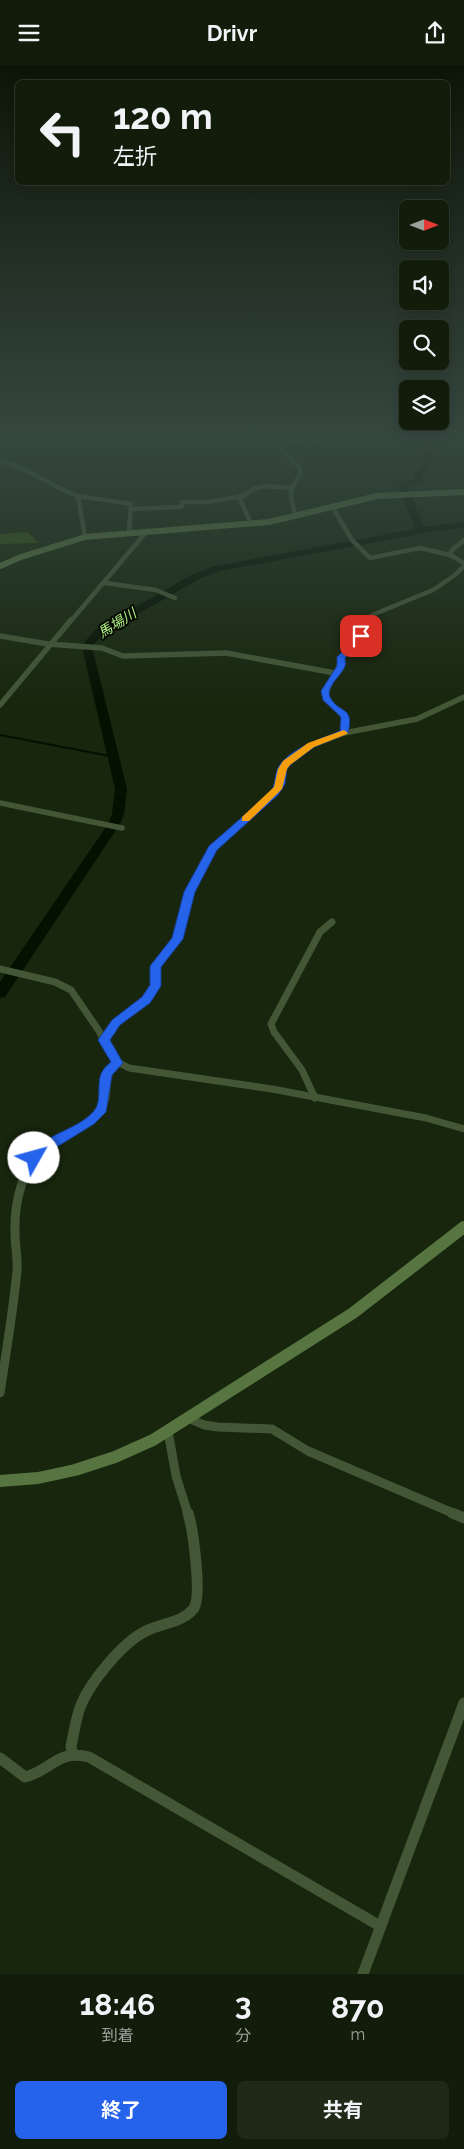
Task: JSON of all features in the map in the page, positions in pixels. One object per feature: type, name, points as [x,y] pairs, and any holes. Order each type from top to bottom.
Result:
[{"type":"street","points":[[83,524],[85,537]]},
{"type":"street","points":[[129,533],[130,524]]},
{"type":"street","points":[[0,566],[21,557],[85,537],[250,524]]},
{"type":"street","points":[[343,524],[356,545],[367,556],[373,558],[420,548],[450,555],[464,564],[458,574],[443,583],[372,615],[364,633],[340,659],[341,666],[326,688],[325,694],[326,698],[345,716],[344,733]]},
{"type":"street","points":[[0,705],[147,531]]},
{"type":"street","points":[[450,555],[451,551],[460,546],[464,540]]},
{"type":"street","points":[[105,583],[156,591],[175,598]]},
{"type":"street","points":[[0,636],[53,644],[96,647],[126,656],[226,653],[335,673]]},
{"type":"street","points":[[104,1040],[116,1022],[146,1000],[155,986],[155,966],[177,939],[190,892],[216,845],[274,793],[280,784],[282,769],[286,763],[311,745],[344,733],[414,720],[464,697]]},
{"type":"street","points":[[0,803],[122,828]]},
{"type":"street","points":[[315,1098],[304,1075],[273,1030],[271,1024],[320,932],[332,922]]},
{"type":"street","points":[[0,969],[55,982],[71,991],[117,1063],[141,1071],[272,1089],[426,1118],[464,1129]]},
{"type":"street","points":[[0,1393],[17,1271],[16,1214],[26,1177],[34,1158],[41,1151],[90,1121],[100,1111],[104,1103],[104,1082],[107,1074],[117,1063]]},
{"type":"street","points":[[0,1481],[38,1478],[75,1470],[115,1457],[168,1431],[353,1313],[464,1227]]},
{"type":"street","points":[[188,1418],[204,1425],[218,1427],[272,1429],[308,1451],[464,1518]]},
{"type":"street","points":[[72,1753],[81,1705],[100,1674],[144,1631],[186,1616],[195,1606],[197,1589],[195,1554],[188,1516],[176,1476],[168,1431]]},
{"type":"street","points":[[363,1974],[464,1703]]},
{"type":"street","points":[[0,1758],[25,1777],[44,1771],[66,1754],[72,1753],[89,1757],[380,1926]]},
{"type":"green space","points":[[28,532],[38,543],[0,544],[0,534]]},
{"type":"waterway","points":[[418,524],[421,531]]},
{"type":"waterway","name":"馬場川","points":[[421,531],[464,525]]},
{"type":"waterway","name":"馬場川","points":[[0,993],[114,824],[118,814],[121,789],[88,651],[89,643],[99,632],[197,576],[218,568],[421,531]]},
{"type":"waterway","points":[[0,735],[115,757]]},
{"type":"slow traffic","points":[[245,819],[265,803],[279,787],[282,769],[286,763],[311,745],[344,733]]},
{"type":"route","points":[[34,1158],[50,1144],[90,1121],[102,1109],[105,1091],[104,1082],[111,1068],[117,1063],[104,1040],[116,1022],[135,1010],[146,1000],[155,986],[155,966],[175,944],[181,929],[190,892],[213,849],[230,831],[274,793],[279,787],[282,769],[286,763],[311,745],[344,733],[345,716],[326,698],[325,691],[341,666],[341,657],[361,636]]}]
